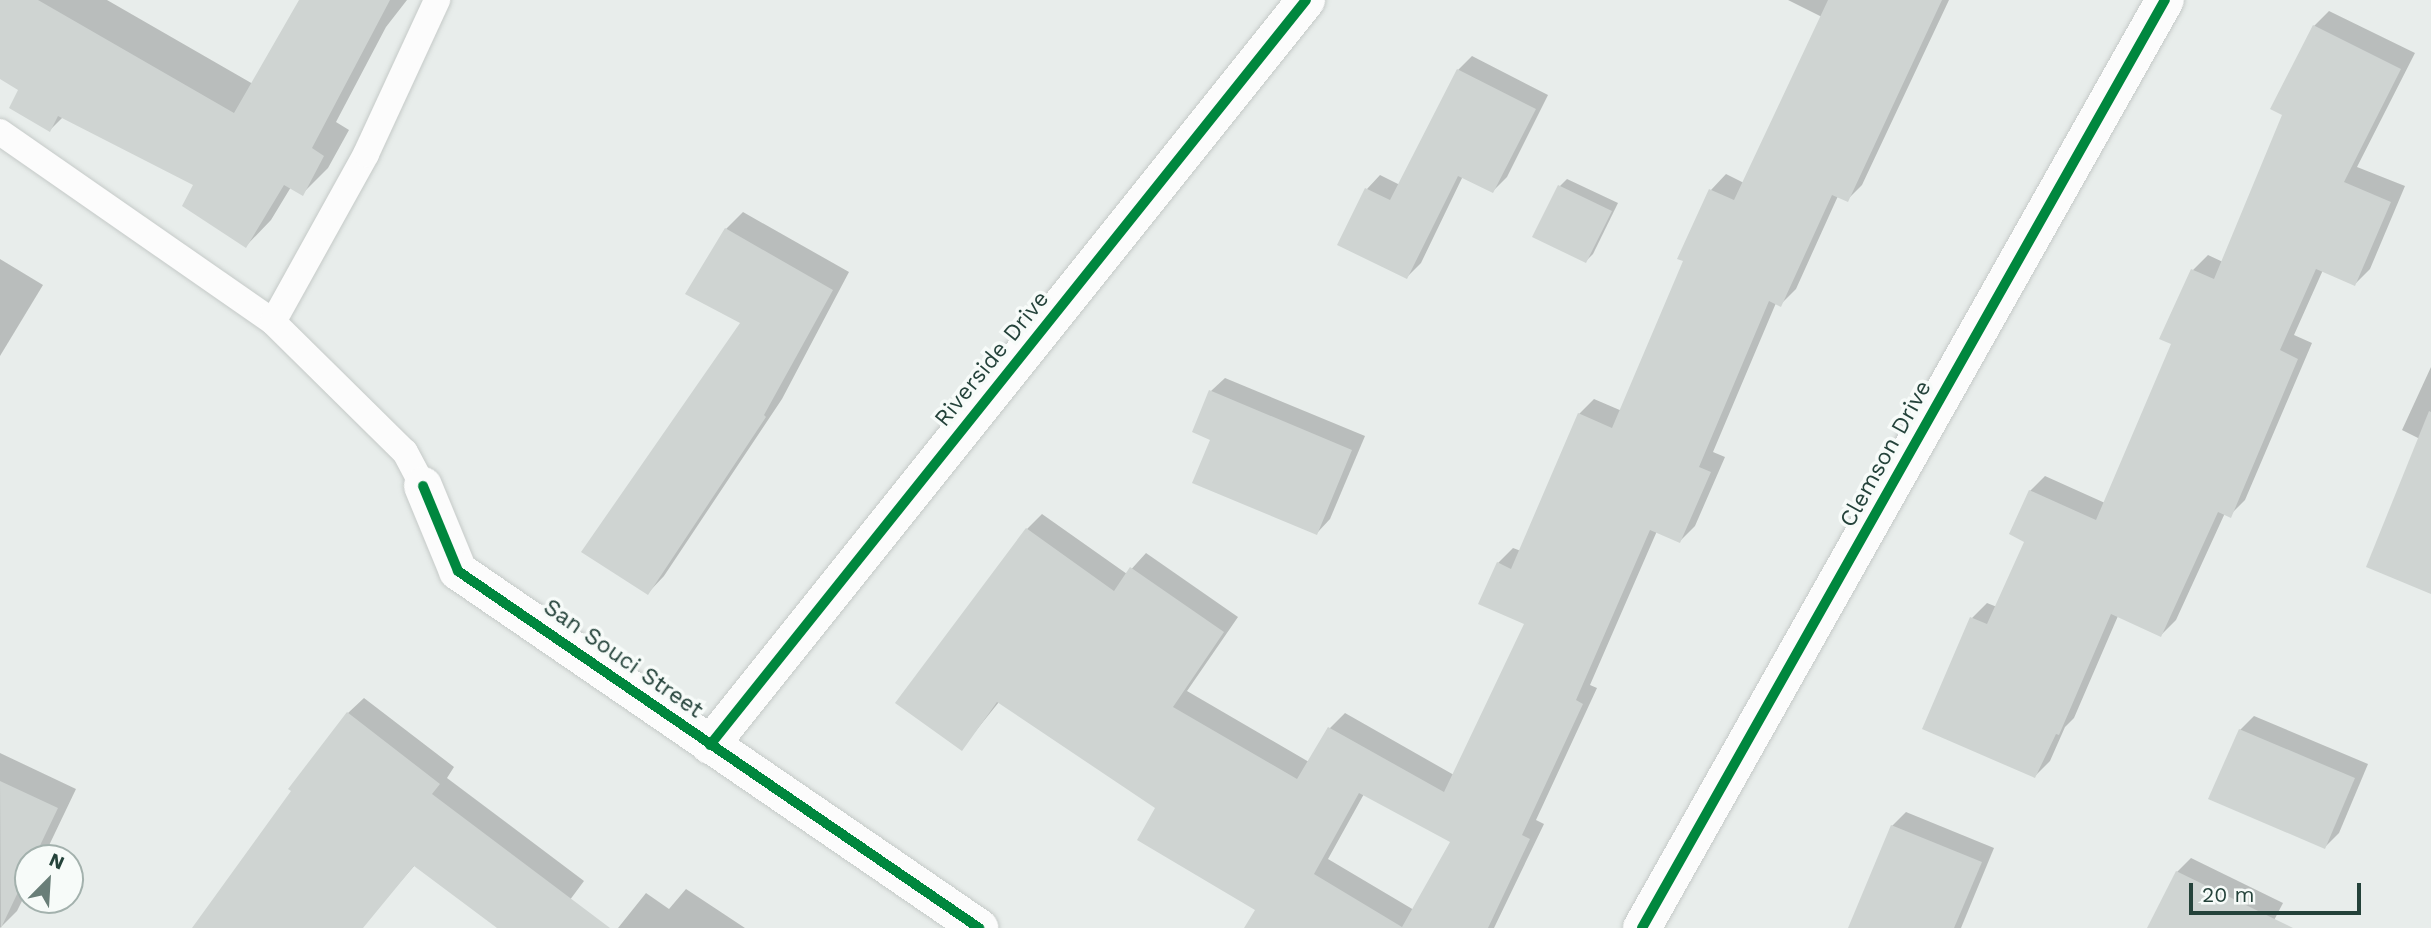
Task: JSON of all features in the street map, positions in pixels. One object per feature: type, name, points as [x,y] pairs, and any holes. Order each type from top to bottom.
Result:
[{"type":"street","name":"Riverside Drive","points":[[710,745],[1306,0]]},
{"type":"street","name":"Clemson Drive","points":[[1642,928],[2165,0]]},
{"type":"street","name":"San Souci Street","points":[[423,486],[458,571],[979,928]]},
{"type":"lane","points":[[273,322],[366,155],[437,0]]},
{"type":"lane","points":[[0,132],[273,322],[405,452],[423,486]]},
{"type":"building","points":[[0,0],[38,0],[234,113],[299,0],[390,0],[312,148],[324,156],[303,196],[284,185],[246,248],[182,206],[193,185],[58,116],[50,132],[9,108],[18,90],[0,79]]},
{"type":"building","points":[[1828,0],[1942,0],[1848,202],[1832,195],[1781,307],[1769,301],[1699,467],[1711,472],[1680,543],[1650,530],[1576,700],[1583,704],[1522,835],[1530,839],[1488,928],[1244,928],[1255,910],[1137,840],[1155,808],[997,702],[962,751],[895,703],[1026,528],[1114,591],[1130,567],[1224,632],[1173,707],[1297,779],[1328,727],[1444,792],[1524,624],[1478,604],[1497,562],[1511,569],[1578,413],[1612,428],[1683,261],[1677,259],[1709,189],[1734,200]],"holes":[[[1359,793],[1450,842],[1402,927],[1314,874]]]},
{"type":"building","points":[[2313,25],[2401,69],[2344,182],[2391,202],[2355,286],[2316,269],[2280,350],[2298,359],[2231,518],[2218,512],[2161,637],[2111,614],[2059,735],[2056,734],[2035,778],[1922,729],[1970,617],[1987,624],[2024,542],[2009,534],[2029,490],[2096,520],[2171,344],[2159,339],[2191,269],[2214,279],[2282,115],[2270,109]]},
{"type":"building","points":[[1457,69],[1536,109],[1493,193],[1458,176],[1407,279],[1337,245],[1365,188],[1390,200]]},
{"type":"building","points":[[1558,185],[1612,211],[1586,263],[1532,237]]},
{"type":"building","points":[[725,228],[833,290],[764,415],[766,417],[648,595],[581,552],[740,323],[685,294]]},
{"type":"building","points":[[1209,390],[1352,450],[1317,535],[1192,483],[1210,440],[1192,432]]},
{"type":"building","points":[[2429,411],[2431,412],[2431,594],[2366,567]]},
{"type":"building","points":[[347,712],[440,784],[432,794],[610,928],[497,928],[414,866],[363,928],[192,928],[291,791],[288,789]]},
{"type":"building","points":[[2239,729],[2355,778],[2325,849],[2208,799]]},
{"type":"building","points":[[0,781],[58,808],[41,844],[14,844],[14,901],[1,928]]},
{"type":"building","points":[[1891,825],[1982,862],[1954,928],[1848,928]]},
{"type":"building","points":[[2176,871],[2293,928],[2147,928]]},
{"type":"cycle path","points":[[710,745],[1306,0]]},
{"type":"cycle path","points":[[1642,928],[2165,0]]},
{"type":"cycle path","points":[[423,486],[458,571],[979,928]]}]
